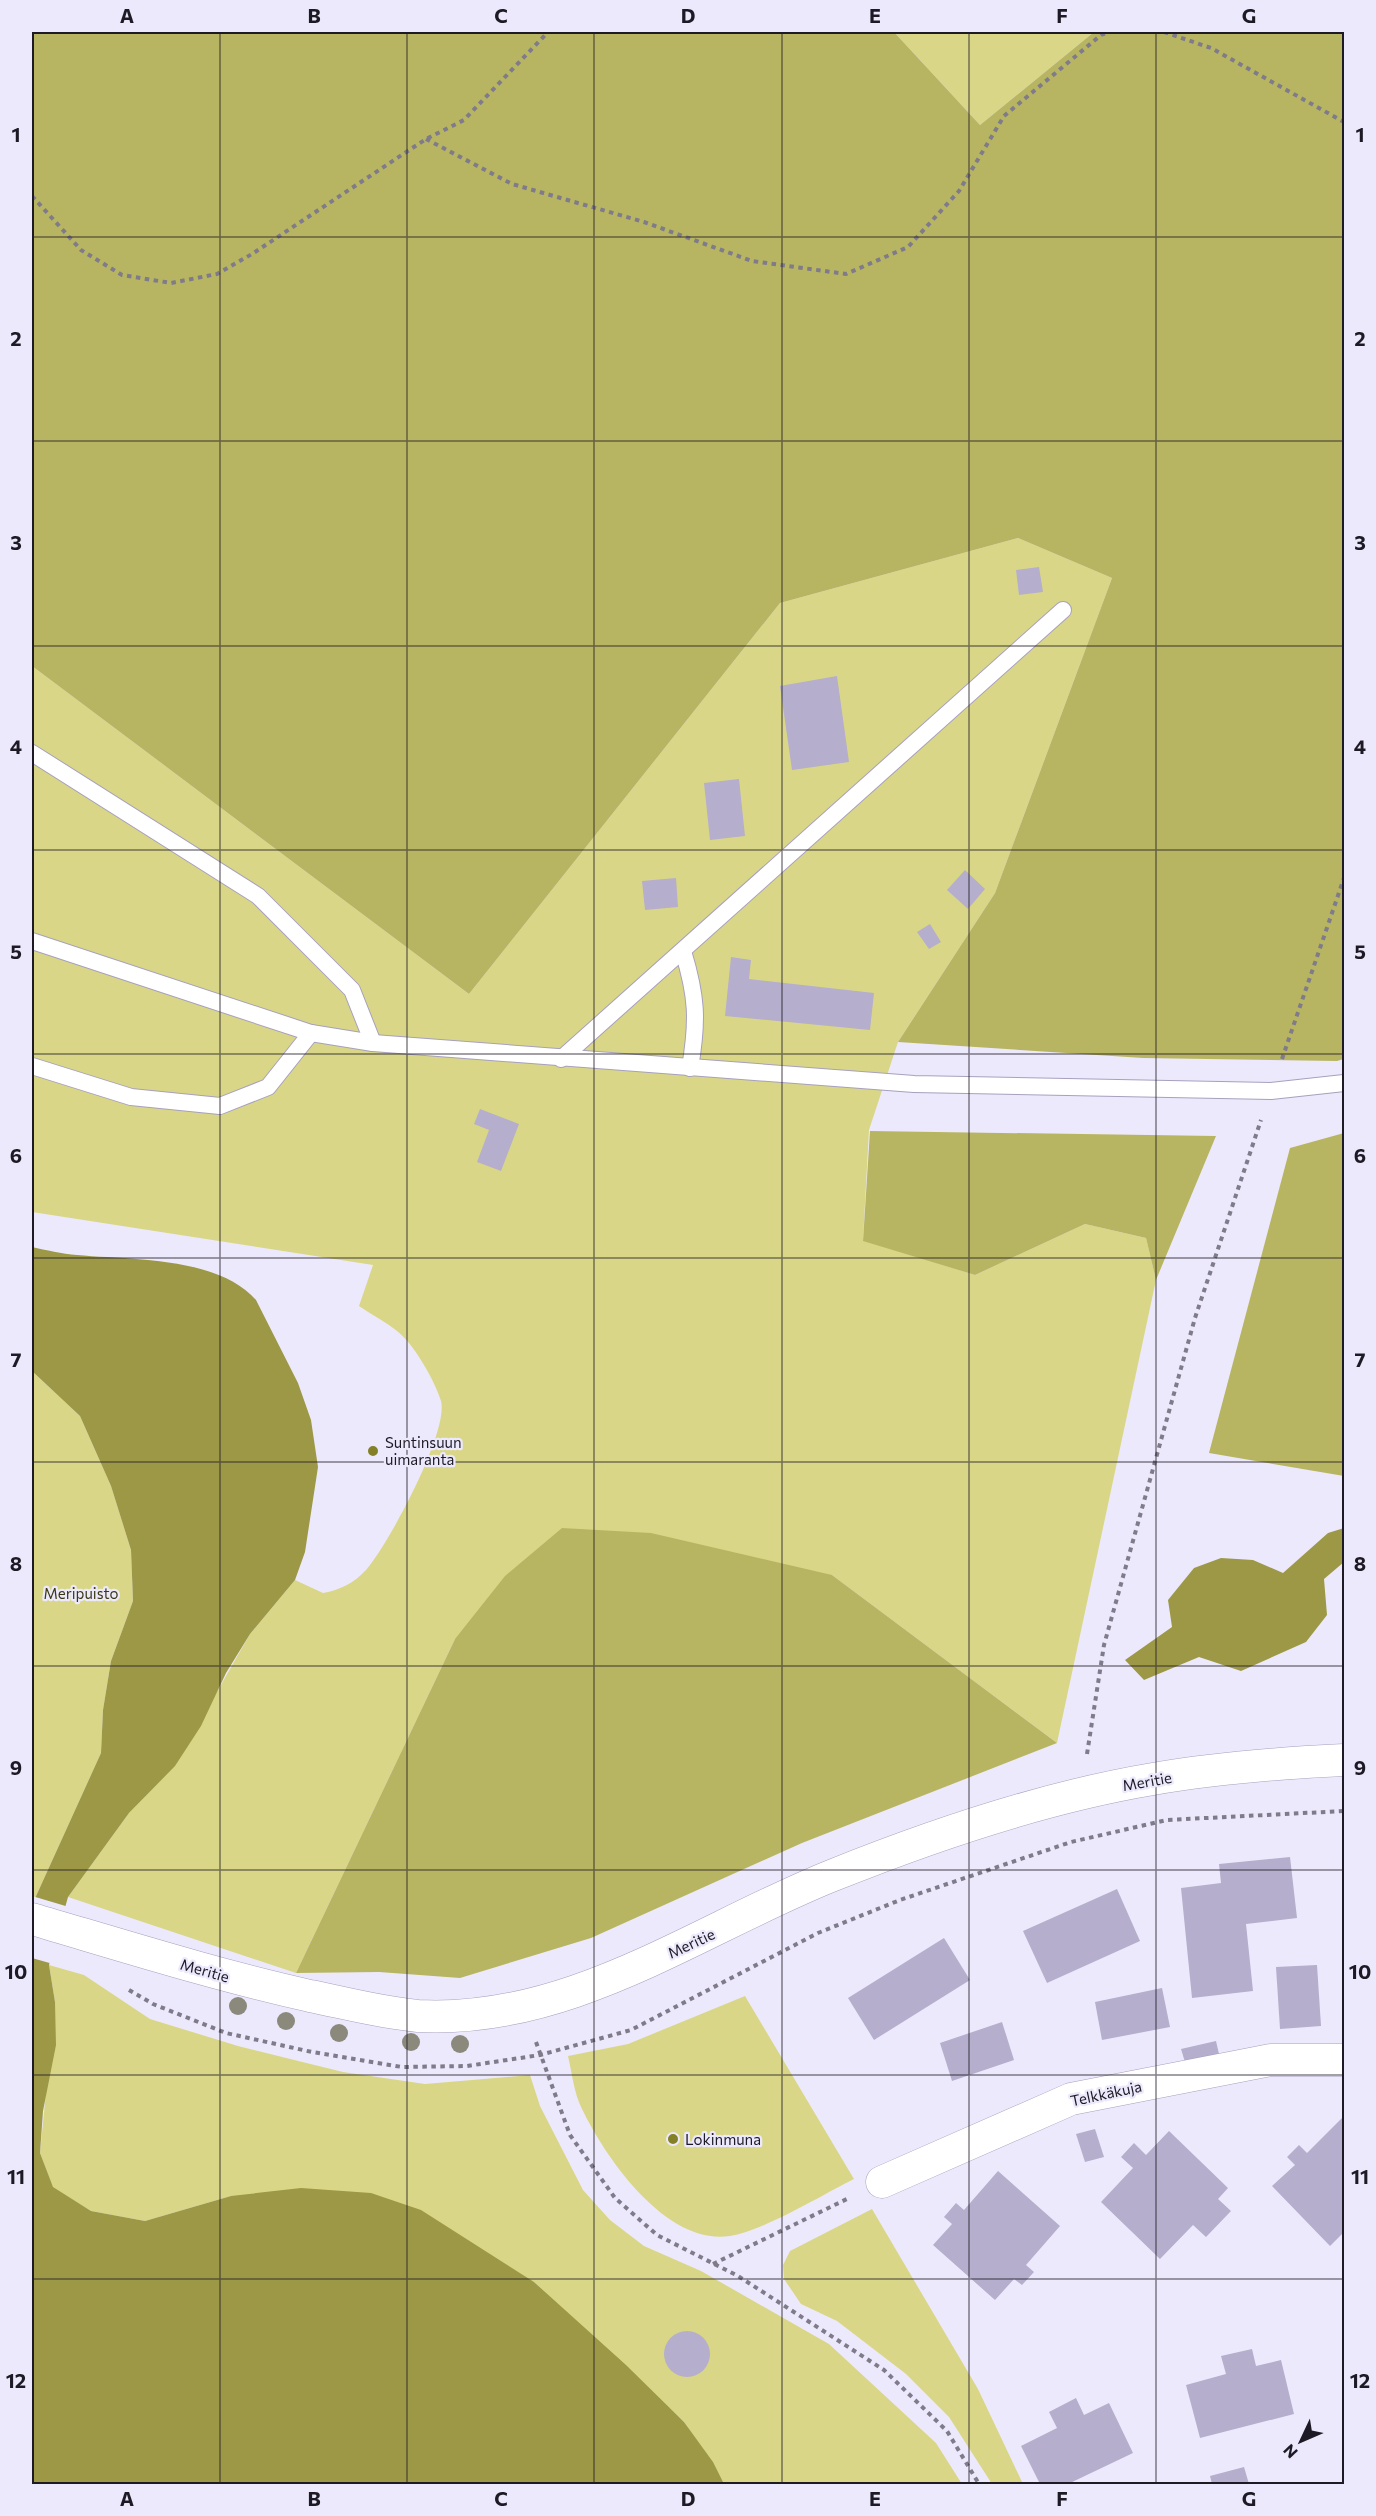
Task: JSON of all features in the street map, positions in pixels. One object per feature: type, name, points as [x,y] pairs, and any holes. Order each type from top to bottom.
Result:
[{"type":"street","name":"Meritie","points":[[32,1919],[237,1980],[360,2007],[418,2016],[471,2014],[524,2006],[608,1980],[828,1877],[945,1833],[1080,1795],[1152,1779],[1278,1763],[1344,1760]]},
{"type":"street","name":"Telkkäkuja","points":[[882,2182],[1071,2098],[1271,2060],[1344,2060]]},
{"type":"lane","points":[[561,1059],[1063,610]]},
{"type":"lane","points":[[32,753],[258,896],[352,990],[373,1043]]},
{"type":"lane","points":[[32,941],[311,1033],[373,1043],[914,1084],[1271,1091],[1344,1083]]},
{"type":"lane","points":[[683,951],[695,990],[697,1029],[690,1068]]},
{"type":"lane","points":[[32,1066],[131,1097],[220,1106],[268,1087],[311,1033]]},
{"type":"path","points":[[32,195],[81,250],[122,275],[171,283],[217,274],[426,139],[464,120],[548,32]]},
{"type":"path","points":[[426,139],[512,184],[644,222],[752,261],[846,274],[908,246],[959,191],[1004,117],[1101,35],[1109,32]]},
{"type":"path","points":[[1164,32],[1211,48],[1344,122]]},
{"type":"path","points":[[1080,1795],[1104,1645],[1195,1318],[1344,878]]},
{"type":"path","points":[[524,2006],[570,2135],[615,2198],[657,2235],[738,2276],[884,2370],[947,2431],[979,2484]]},
{"type":"path","points":[[713,2264],[882,2182]]},
{"type":"green space","points":[[894,32],[1094,32],[980,125]]},
{"type":"green space","points":[[1018,538],[1112,578],[995,893],[898,1042],[869,1130],[863,1240],[975,1275],[1085,1224],[1146,1238],[1156,1280],[1057,1743],[832,1575],[455,1639],[296,1973],[68,1897],[129,1813],[175,1765],[250,1634],[295,1580],[323,1593],[335,1590],[357,1579],[376,1557],[402,1514],[427,1462],[441,1416],[441,1401],[429,1373],[404,1337],[359,1306],[373,1265],[32,1212],[32,666],[469,994],[780,603]]},
{"type":"green space","name":"Meripuisto","points":[[32,1371],[80,1416],[111,1486],[131,1550],[133,1601],[111,1661],[103,1710],[101,1753],[32,1905]]},
{"type":"green space","points":[[49,1965],[84,1975],[150,2019],[238,2046],[343,2072],[425,2084],[530,2075],[540,2106],[583,2190],[610,2220],[644,2246],[701,2271],[829,2344],[936,2443],[962,2484],[724,2484],[684,2422],[534,2282],[231,2196],[145,2221],[91,2211],[53,2188],[40,2153],[55,2002]]},
{"type":"green space","points":[[745,1996],[854,2179],[759,2227],[730,2236],[707,2235],[684,2227],[662,2213],[641,2195],[623,2174],[606,2151],[579,2103],[568,2056],[628,2044]]},
{"type":"green space","points":[[872,2209],[978,2389],[1023,2484],[992,2484],[949,2417],[906,2374],[837,2321],[801,2304],[784,2279],[783,2265],[790,2251]]},
{"type":"shaded area","points":[[32,32],[894,32],[980,125],[1094,32],[1344,32],[1344,1059],[1337,1061],[1143,1058],[898,1042],[995,893],[1112,578],[1018,538],[780,603],[469,994],[32,666]]},
{"type":"shaded area","points":[[870,1131],[1216,1136],[1156,1280],[1146,1238],[1085,1224],[975,1275],[863,1241]]},
{"type":"shaded area","points":[[1344,1133],[1344,1476],[1209,1453],[1290,1148]]},
{"type":"shaded area","points":[[32,1247],[71,1254],[172,1263],[219,1275],[239,1286],[256,1300],[298,1383],[311,1420],[318,1467],[305,1552],[295,1580],[250,1634],[226,1673],[201,1726],[175,1766],[129,1813],[68,1897],[49,1965],[55,2002],[56,2045],[43,2111],[40,2153],[53,2187],[91,2211],[145,2221],[231,2196],[301,2188],[371,2193],[421,2210],[534,2282],[626,2365],[684,2422],[713,2462],[724,2484],[32,2484],[32,1905],[101,1753],[103,1710],[111,1661],[133,1601],[131,1550],[111,1486],[80,1416],[32,1371]]},
{"type":"shaded area","points":[[562,1528],[651,1533],[832,1575],[1057,1743],[802,1843],[591,1938],[460,1978],[379,1972],[296,1973],[455,1639],[505,1576]]},
{"type":"shaded area","points":[[1344,1528],[1344,1562],[1324,1579],[1327,1615],[1306,1642],[1241,1671],[1199,1657],[1144,1680],[1125,1660],[1172,1627],[1168,1600],[1194,1568],[1221,1558],[1253,1560],[1283,1573],[1328,1533]]},
{"type":"pier","points":[[32,1896],[69,1907],[53,1964],[32,1958]]},
{"type":"building","points":[[1039,567],[1043,592],[1019,595],[1016,570]]},
{"type":"building","points":[[837,676],[849,762],[792,770],[780,686]]},
{"type":"building","points":[[739,779],[745,836],[710,840],[704,783]]},
{"type":"building","points":[[965,870],[985,889],[968,909],[947,890]]},
{"type":"building","points":[[676,878],[678,907],[645,910],[642,881]]},
{"type":"building","points":[[930,924],[941,942],[929,949],[917,932]]},
{"type":"building","points":[[731,957],[751,960],[749,979],[874,993],[870,1030],[725,1016]]},
{"type":"building","points":[[480,1109],[519,1124],[501,1171],[477,1162],[489,1130],[474,1124]]},
{"type":"building","points":[[1290,1857],[1297,1918],[1246,1924],[1253,1991],[1192,1998],[1181,1888],[1221,1883],[1219,1864]]},
{"type":"building","points":[[1117,1889],[1140,1941],[1047,1983],[1023,1931]]},
{"type":"building","points":[[944,1938],[970,1980],[874,2040],[848,1998]]},
{"type":"building","points":[[1317,1965],[1321,2026],[1280,2029],[1276,1967]]},
{"type":"building","points":[[1162,1988],[1170,2027],[1102,2040],[1095,2002]]},
{"type":"building","points":[[1002,2022],[1014,2060],[952,2081],[940,2043]]},
{"type":"building","points":[[1216,2041],[1219,2054],[1185,2062],[1181,2049]]},
{"type":"building","points":[[1344,2116],[1344,2232],[1330,2246],[1272,2186],[1295,2165],[1287,2157],[1299,2145],[1307,2153]]},
{"type":"building","points":[[1095,2129],[1104,2157],[1085,2162],[1076,2134]]},
{"type":"building","points":[[1169,2131],[1228,2188],[1218,2199],[1231,2211],[1206,2237],[1193,2225],[1160,2259],[1101,2202],[1133,2168],[1121,2157],[1134,2143],[1146,2155]]},
{"type":"building","points":[[998,2171],[1060,2226],[1026,2265],[1034,2272],[1022,2285],[1014,2279],[995,2300],[933,2245],[952,2224],[944,2217],[956,2203],[964,2210]]},
{"type":"building","points":[[687,2331],[696,2332],[704,2337],[709,2345],[709,2363],[704,2371],[696,2376],[687,2377],[678,2376],[670,2371],[665,2363],[664,2354],[665,2345],[670,2337],[678,2332]]},
{"type":"building","points":[[1252,2349],[1256,2366],[1281,2360],[1294,2414],[1200,2438],[1186,2385],[1226,2374],[1221,2356]]},
{"type":"building","points":[[1076,2398],[1084,2415],[1109,2403],[1133,2453],[1068,2484],[1040,2484],[1021,2446],[1057,2428],[1049,2412]]},
{"type":"building","points":[[1244,2467],[1249,2484],[1212,2484],[1210,2476]]},
{"type":"place","name":"Suntinsuun uimaranta","points":[[373,1451]]},
{"type":"place","name":"Lokinmuna","points":[[673,2139]]}]
